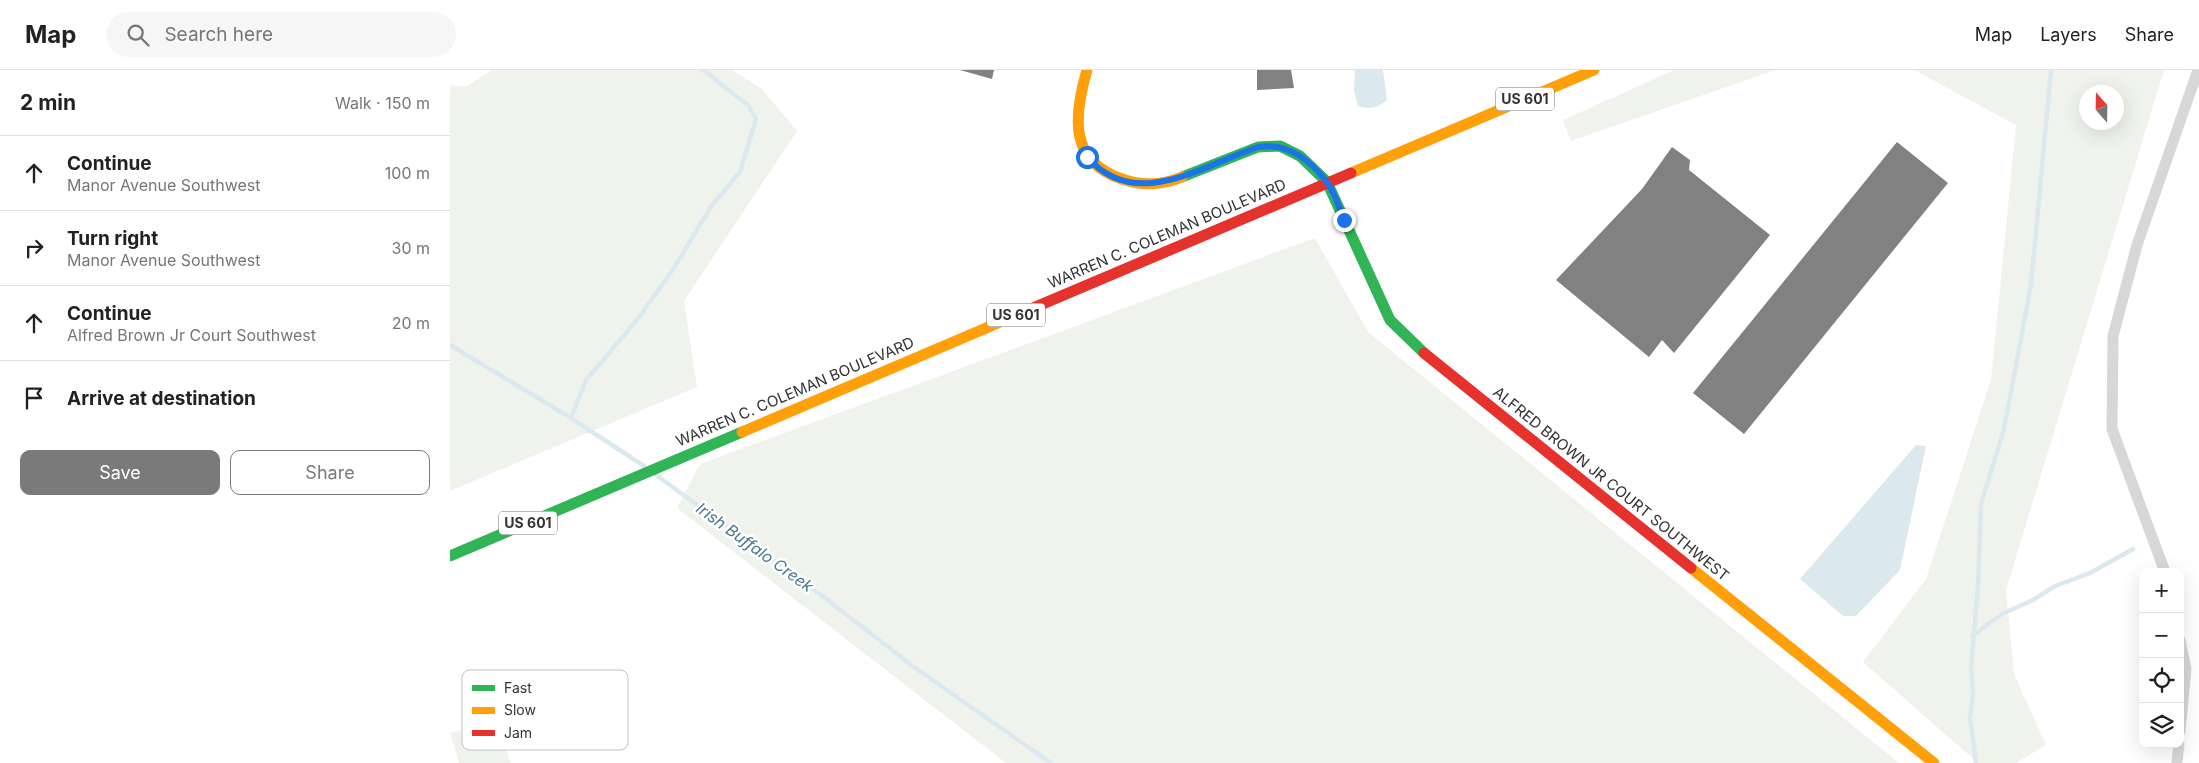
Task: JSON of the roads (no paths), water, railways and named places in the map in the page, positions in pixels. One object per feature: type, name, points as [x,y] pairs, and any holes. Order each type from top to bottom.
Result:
[{"type":"main road","points":[[1087,70],[1078,101],[1078,135],[1087,157],[1102,172],[1115,178],[1141,184],[1170,182],[1240,153],[1270,145],[1280,146],[1300,156],[1328,182]]},
{"type":"main road","name":"WARREN C. COLEMAN BOULEVARD","points":[[450,556],[1594,70]]},
{"type":"main road","name":"ALFRED BROWN JR COURT SOUTHWEST","points":[[1328,182],[1390,320],[1421,350],[1934,763]]},
{"type":"street","points":[[2164,568],[2112,429],[2113,336],[2137,245],[2198,70]]},
{"type":"street","points":[[2183,703],[2186,668],[2184,658]]},
{"type":"street","points":[[2177,763],[2179,748]]},
{"type":"waterway","points":[[571,418],[586,380],[637,320],[674,268],[712,205],[740,172],[756,119],[748,105],[703,70]]},
{"type":"waterway","points":[[1976,763],[1970,718],[1973,694],[1971,667],[1978,586],[1981,504],[2004,429],[2031,285],[2051,70]]},
{"type":"waterway","name":"Irish Buffalo Creek","points":[[450,345],[571,418],[644,466]]},
{"type":"waterway","name":"Irish Buffalo Creek","points":[[656,475],[821,595],[914,667],[1051,763]]},
{"type":"waterway","points":[[1972,636],[2002,614],[2033,600],[2055,586],[2090,573],[2133,549]]}]
